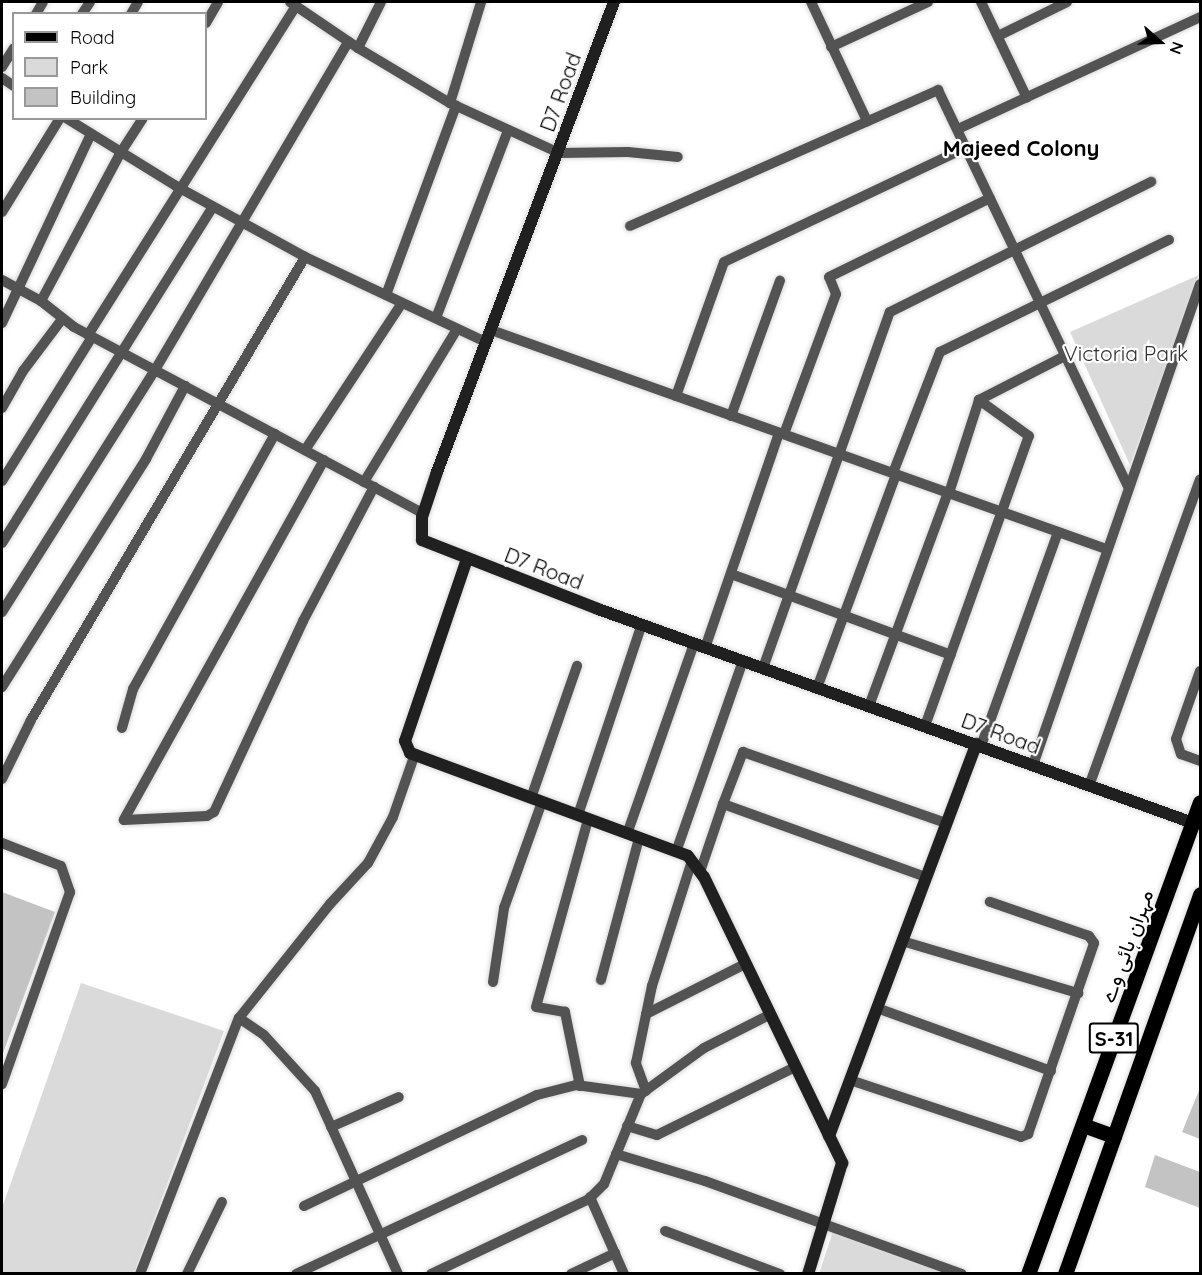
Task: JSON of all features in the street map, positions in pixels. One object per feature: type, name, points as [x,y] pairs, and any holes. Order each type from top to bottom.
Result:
[{"type":"main road","name":"مہران ہائی وے","points":[[1029,1274],[1200,802]]},
{"type":"main road","name":"S-31","points":[[1065,1274],[1200,894]]},
{"type":"main road","points":[[1083,1125],[1114,1136]]},
{"type":"street","points":[[207,21],[218,2]]},
{"type":"street","points":[[358,48],[381,2]]},
{"type":"street","points":[[386,295],[453,104],[481,2]]},
{"type":"street","name":"D7 Road","points":[[614,2],[423,513],[422,540],[466,559],[743,662],[1193,823]]},
{"type":"street","points":[[811,2],[867,122]]},
{"type":"street","points":[[831,46],[928,2]]},
{"type":"street","points":[[981,2],[1027,98]]},
{"type":"street","points":[[998,36],[1067,2]]},
{"type":"street","points":[[2,481],[182,190],[293,4],[348,42],[453,104],[559,153],[628,152],[678,157]]},
{"type":"street","points":[[958,129],[1200,16]]},
{"type":"street","points":[[2,612],[244,224],[348,42]]},
{"type":"street","points":[[2,67],[12,51]]},
{"type":"street","points":[[630,226],[938,90],[1128,486]]},
{"type":"street","points":[[2,212],[59,120]]},
{"type":"street","points":[[69,120],[182,190],[244,224],[306,257],[457,328],[489,336],[676,396],[1106,549]]},
{"type":"street","points":[[41,301],[121,152],[142,120]]},
{"type":"street","points":[[436,318],[508,130]]},
{"type":"street","points":[[2,323],[16,288],[91,134]]},
{"type":"street","points":[[676,396],[724,262],[967,147]]},
{"type":"street","points":[[762,668],[890,312],[1151,182]]},
{"type":"street","points":[[601,980],[633,836],[700,646],[731,574],[836,294],[829,277],[990,198]]},
{"type":"street","points":[[2,543],[124,354],[213,207]]},
{"type":"street","points":[[817,688],[940,352],[1170,240]]},
{"type":"street","points":[[2,779],[31,720],[61,673],[216,403],[306,257]]},
{"type":"street","points":[[2,280],[41,301],[90,336],[423,513]]},
{"type":"street","points":[[731,416],[780,281]]},
{"type":"street","points":[[1033,765],[1106,549],[1200,284]]},
{"type":"street","points":[[305,450],[402,303]]},
{"type":"street","points":[[2,408],[23,371],[63,318]]},
{"type":"street","points":[[324,460],[124,820],[207,816],[214,812],[369,484],[457,328]]},
{"type":"street","points":[[869,706],[949,493],[978,400],[1065,356]]},
{"type":"street","points":[[2,687],[146,459],[185,386]]},
{"type":"street","points":[[925,726],[1029,432],[978,400]]},
{"type":"street","points":[[122,728],[133,689],[275,435]]},
{"type":"street","points":[[1089,786],[1200,480]]},
{"type":"street","points":[[829,1136],[1058,532]]},
{"type":"street","points":[[466,559],[405,741],[415,754],[676,852],[696,867],[842,1162],[808,1274]]},
{"type":"street","points":[[731,574],[951,655]]},
{"type":"street","points":[[580,1086],[565,1012],[536,1007],[583,817],[642,624]]},
{"type":"street","points":[[676,852],[743,662]]},
{"type":"street","points":[[493,982],[504,908],[577,666]]},
{"type":"street","points":[[1200,671],[1176,739],[1181,754],[1200,761]]},
{"type":"street","points":[[644,1093],[636,1063],[646,1014],[696,867],[743,752],[946,823]]},
{"type":"street","points":[[140,1274],[239,1018],[330,904],[368,863],[393,817],[415,754]]},
{"type":"street","points":[[723,804],[926,878]]},
{"type":"street","points":[[2,843],[61,866],[70,892],[2,1084]]},
{"type":"street","points":[[850,1080],[1021,1137],[1028,1134],[1078,993],[1093,939],[990,902]]},
{"type":"street","points":[[902,941],[1078,993]]},
{"type":"street","points":[[646,1014],[745,964]]},
{"type":"street","points":[[877,1008],[1051,1071]]},
{"type":"street","points":[[431,1274],[590,1197],[604,1184],[627,1126],[644,1093],[704,1048],[769,1015]]},
{"type":"street","points":[[239,1018],[264,1035],[315,1091],[398,1274]]},
{"type":"street","points":[[627,1126],[657,1135],[795,1067]]},
{"type":"street","points":[[304,1206],[357,1183],[537,1095],[580,1086],[644,1093]]},
{"type":"street","points":[[331,1127],[399,1097]]},
{"type":"street","points":[[296,1274],[582,1140]]},
{"type":"street","points":[[616,1154],[705,1181],[823,1226],[962,1274]]},
{"type":"street","points":[[590,1197],[624,1274]]},
{"type":"street","points":[[187,1274],[222,1202]]},
{"type":"street","points":[[665,1231],[780,1274]]},
{"type":"street","points":[[571,1274],[615,1253]]},
{"type":"green space","name":"Victoria Park","points":[[1199,275],[1130,465],[1070,332]]},
{"type":"green space","points":[[81,983],[224,1031],[134,1273],[2,1273],[2,1208]]},
{"type":"green space","points":[[833,1231],[956,1274],[819,1274]]},
{"type":"building","points":[[2,892],[55,912],[2,1056]]},
{"type":"building","points":[[1200,1088],[1200,1139],[1182,1132]]},
{"type":"building","points":[[1155,1155],[1200,1172],[1200,1208],[1145,1187]]},
{"type":"district","name":"Majeed Colony","points":[[1021,149]]}]
